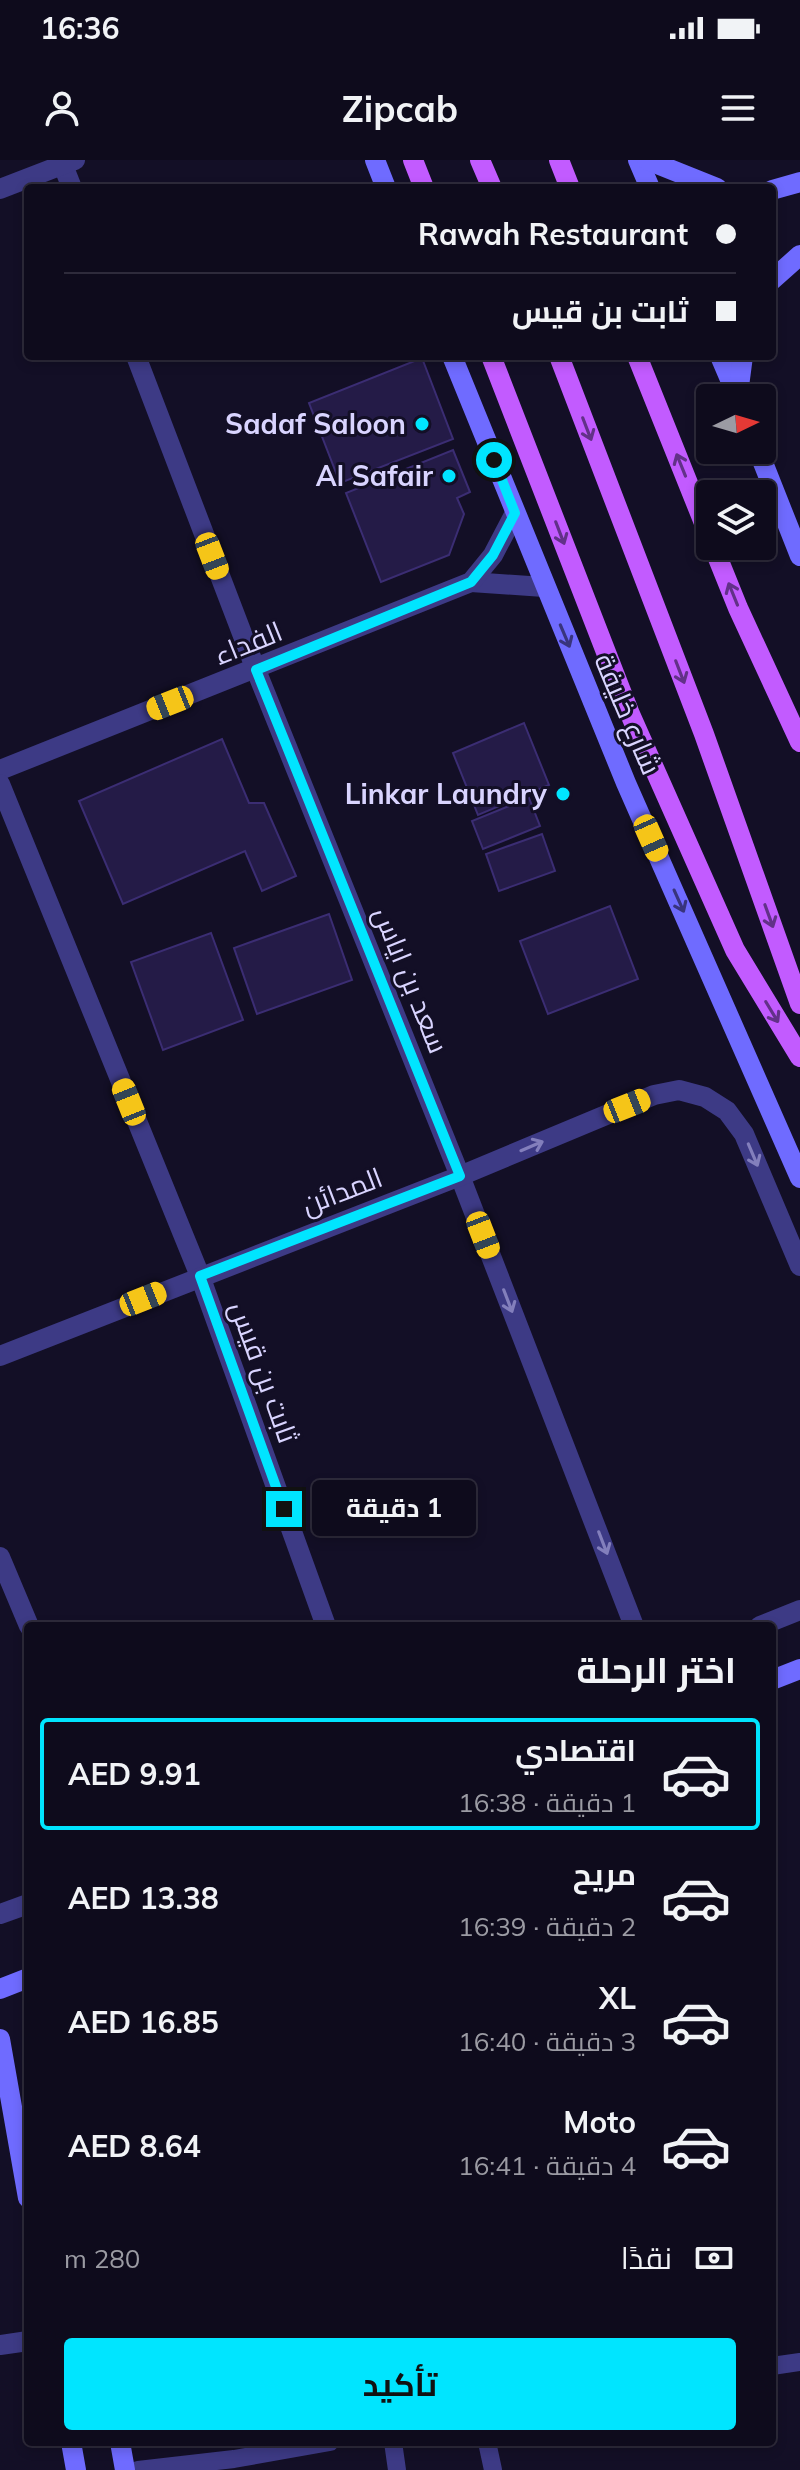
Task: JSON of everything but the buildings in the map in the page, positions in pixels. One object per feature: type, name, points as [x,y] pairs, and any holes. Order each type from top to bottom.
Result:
[{"type":"main road","points":[[413,160],[422,184]]},
{"type":"main road","points":[[480,160],[490,184]]},
{"type":"main road","points":[[559,160],[568,184]]},
{"type":"main road","points":[[493,360],[630,714],[735,950],[800,1057]]},
{"type":"main road","points":[[561,360],[704,734],[800,1004]]},
{"type":"main road","points":[[639,360],[696,503]]},
{"type":"main road","points":[[719,560],[800,742]]},
{"type":"street","points":[[375,160],[384,184]]},
{"type":"street","points":[[638,160],[648,184]]},
{"type":"street","points":[[647,160],[707,184]]},
{"type":"street","points":[[0,189],[66,162],[71,184]]},
{"type":"street","points":[[776,189],[800,182]]},
{"type":"street","points":[[776,276],[800,255]]},
{"type":"street","name":"سعد بن اياس","points":[[138,360],[256,670],[460,1176],[632,1622]]},
{"type":"street","name":"شارع خليفة","points":[[454,360],[626,783],[800,1178]]},
{"type":"street","points":[[722,360],[732,384]]},
{"type":"street","points":[[740,384],[743,360]]},
{"type":"street","points":[[764,464],[800,556]]},
{"type":"street","points":[[471,582],[493,555],[515,513]]},
{"type":"street","name":"الفداء","points":[[0,770],[471,582],[544,587]]},
{"type":"street","name":"ثابت بن قيس","points":[[0,784],[200,1276],[325,1622]]},
{"type":"street","name":"المدائن","points":[[0,1356],[460,1176],[654,1095],[679,1090],[705,1097],[727,1111],[744,1134],[800,1266]]},
{"type":"street","points":[[0,1557],[27,1622]]},
{"type":"street","points":[[770,1622],[800,1610]]},
{"type":"street","points":[[776,1678],[800,1669]]},
{"type":"street","points":[[0,1914],[24,1905]]},
{"type":"street","points":[[0,1989],[24,1980]]},
{"type":"street","points":[[0,2039],[24,2175]]},
{"type":"street","points":[[0,2345],[24,2342]]},
{"type":"street","points":[[72,2446],[76,2470]]},
{"type":"street","points":[[121,2446],[125,2470]]},
{"type":"lane","points":[[776,2365],[800,2362]]},
{"type":"lane","points":[[138,2470],[235,2464],[313,2446]]},
{"type":"lane","points":[[394,2446],[397,2470]]},
{"type":"lane","points":[[488,2446],[493,2470]]},
{"type":"place","name":"Sadaf Saloon","points":[[422,424]]},
{"type":"place","name":"Al Safair","points":[[449,476]]},
{"type":"place","name":"Linkar Laundry","points":[[563,794]]},
{"type":"route","points":[[284,1509],[200,1276],[460,1176],[256,670],[471,582],[493,555],[515,513],[494,460]]}]
